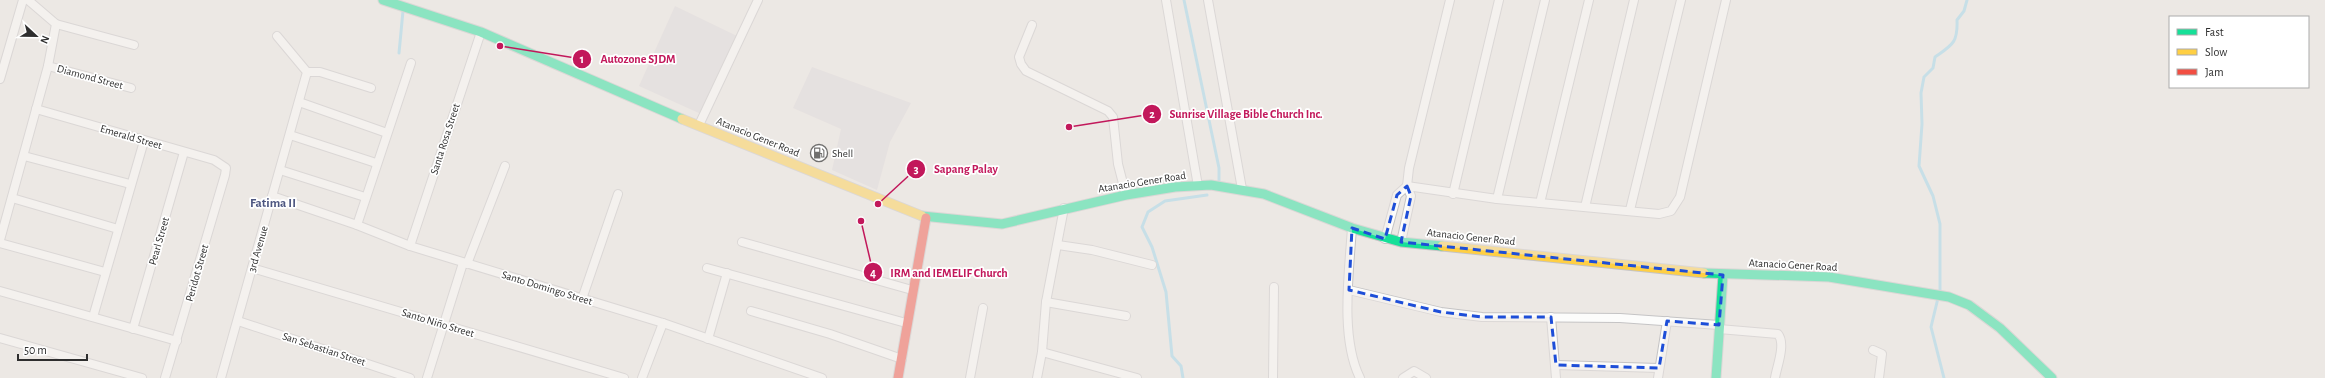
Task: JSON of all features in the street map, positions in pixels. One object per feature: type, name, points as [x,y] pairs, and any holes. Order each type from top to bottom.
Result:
[{"type":"main road","name":"Atanacio Gener Road","points":[[383,0],[481,32],[699,125],[926,218],[1002,224],[1126,194],[1175,187],[1211,185],[1242,189],[1302,207],[1352,228],[1385,239],[1401,242],[1723,275],[1829,277],[1913,289],[1948,297],[1969,305],[2000,328],[2052,378]]},
{"type":"main road","points":[[898,378],[902,359],[906,322],[926,218]]},
{"type":"main road","points":[[1716,378],[1723,275]]},
{"type":"street","points":[[0,79],[23,0]]},
{"type":"street","points":[[28,0],[56,24],[134,44]]},
{"type":"street","points":[[699,125],[758,0]]},
{"type":"street","points":[[1166,0],[1198,186]]},
{"type":"street","points":[[1208,0],[1242,189]]},
{"type":"street","points":[[1401,242],[1412,196],[1407,186],[1409,168],[1450,0]]},
{"type":"street","points":[[1453,194],[1499,0]]},
{"type":"street","points":[[1497,199],[1545,0]]},
{"type":"street","points":[[1540,203],[1589,0]]},
{"type":"street","points":[[1585,206],[1634,0]]},
{"type":"street","points":[[1630,210],[1681,0]]},
{"type":"street","points":[[1385,239],[1396,195],[1407,186],[1453,194],[1497,199],[1630,210],[1659,214],[1671,211],[1676,206],[1707,88],[1726,0]]},
{"type":"street","points":[[0,240],[48,66],[56,24]]},
{"type":"street","points":[[1032,25],[1022,46],[1019,57],[1021,64],[1026,70],[1042,80],[1108,111],[1113,117],[1118,164],[1126,194]]},
{"type":"street","name":"Santa Rosa Street","points":[[410,246],[481,32]]},
{"type":"street","points":[[277,36],[307,72],[320,72],[371,88]]},
{"type":"street","points":[[357,225],[376,163],[411,63]]},
{"type":"street","name":"Diamond Street","points":[[48,66],[132,88]]},
{"type":"street","name":"3rd Avenue","points":[[221,378],[307,72]]},
{"type":"street","points":[[299,102],[387,133]]},
{"type":"street","name":"Emerald Street","points":[[36,109],[214,160],[226,168]]},
{"type":"street","points":[[290,135],[376,163]]},
{"type":"street","points":[[93,317],[130,184],[144,141]]},
{"type":"street","name":"Pearl Street","points":[[133,329],[184,152]]},
{"type":"street","points":[[24,156],[130,184]]},
{"type":"street","points":[[427,378],[443,324],[465,263],[505,166]]},
{"type":"street","name":"Peridot Street","points":[[165,378],[226,175],[226,168]]},
{"type":"street","points":[[280,170],[365,197]]},
{"type":"street","points":[[582,299],[618,194]]},
{"type":"street","name":"Santo Domingo Street","points":[[272,196],[357,225],[410,246],[663,323],[822,378]]},
{"type":"street","points":[[12,198],[118,229]]},
{"type":"street","points":[[1037,378],[1042,352],[1046,302],[1064,208]]},
{"type":"street","points":[[1352,228],[1349,290],[1349,339],[1356,369],[1360,378]]},
{"type":"street","points":[[742,242],[912,290]]},
{"type":"street","points":[[0,243],[105,272]]},
{"type":"street","points":[[1058,245],[1092,250],[1152,265]]},
{"type":"street","name":"Santo Niño Street","points":[[252,268],[624,378]]},
{"type":"street","points":[[707,268],[906,322]]},
{"type":"street","points":[[708,339],[727,273]]},
{"type":"street","points":[[1273,378],[1275,340],[1274,287]]},
{"type":"street","points":[[1349,290],[1441,312],[1482,317],[1551,317],[1666,321],[1778,334],[1781,337],[1781,345],[1775,378]]},
{"type":"street","points":[[0,291],[177,341]]},
{"type":"street","points":[[1046,302],[1126,316]]},
{"type":"street","points":[[970,378],[982,308]]},
{"type":"street","points":[[750,311],[830,334],[902,359]]},
{"type":"street","points":[[1551,317],[1556,378]]},
{"type":"street","name":"San Sebastian Street","points":[[238,321],[410,378]]},
{"type":"street","points":[[1658,378],[1666,321]]},
{"type":"street","points":[[642,378],[663,323]]},
{"type":"street","points":[[0,338],[142,378]]},
{"type":"street","points":[[1873,350],[1882,354],[1879,378]]},
{"type":"street","points":[[1042,352],[1137,378]]},
{"type":"street","points":[[1556,365],[1659,368]]},
{"type":"street","points":[[1403,378],[1414,371],[1426,378]]},
{"type":"highlighted area","points":[[1407,186],[1411,196],[1401,242],[1723,275],[1719,325],[1667,321],[1659,368],[1556,365],[1551,317],[1482,317],[1441,312],[1349,290],[1352,228],[1385,239],[1397,195]]},
{"type":"shaded area","points":[[675,6],[737,36],[701,114],[639,86]]},
{"type":"shaded area","points":[[812,67],[911,103],[890,142],[877,190],[832,170],[841,129],[793,108]]},
{"type":"waterway","points":[[1184,0],[1219,168],[1219,181]]},
{"type":"waterway","points":[[1940,292],[1940,224],[1933,196],[1919,166],[1922,124],[1921,93],[1924,77],[1933,68],[1935,57],[1950,46],[1955,39],[1957,20],[1964,11],[1967,0]]},
{"type":"waterway","points":[[399,53],[403,11]]},
{"type":"waterway","points":[[1183,378],[1181,366],[1172,356],[1166,292],[1152,247],[1142,227],[1148,212],[1165,201],[1207,195]]},
{"type":"waterway","points":[[1938,298],[1931,327],[1944,378]]},
{"type":"traffic: fast","points":[[383,0],[481,32],[682,119]]},
{"type":"traffic: fast","points":[[922,216],[1002,224],[1126,195],[1175,187],[1211,185],[1264,194],[1352,228],[1401,242],[1442,246]]},
{"type":"traffic: fast","points":[[1704,273],[1829,277],[1949,297],[1969,305],[2000,328],[2052,378]]},
{"type":"traffic: fast","points":[[1716,378],[1723,275]]},
{"type":"traffic: slow","points":[[682,119],[922,216]]},
{"type":"traffic: slow","points":[[1442,246],[1704,273]]},
{"type":"traffic: jam","points":[[898,378],[926,218]]},
{"type":"place","name":"Autozone SJDM","points":[[500,46]]},
{"type":"place","name":"Sunrise Village Bible Church Inc.","points":[[1069,127]]},
{"type":"place","name":"Shell","points":[[819,153]]},
{"type":"place","name":"Sapang Palay","points":[[878,204]]},
{"type":"place","name":"IRM and IEMELIF Church","points":[[861,221]]},
{"type":"district","name":"Fatima II","points":[[273,203]]}]
